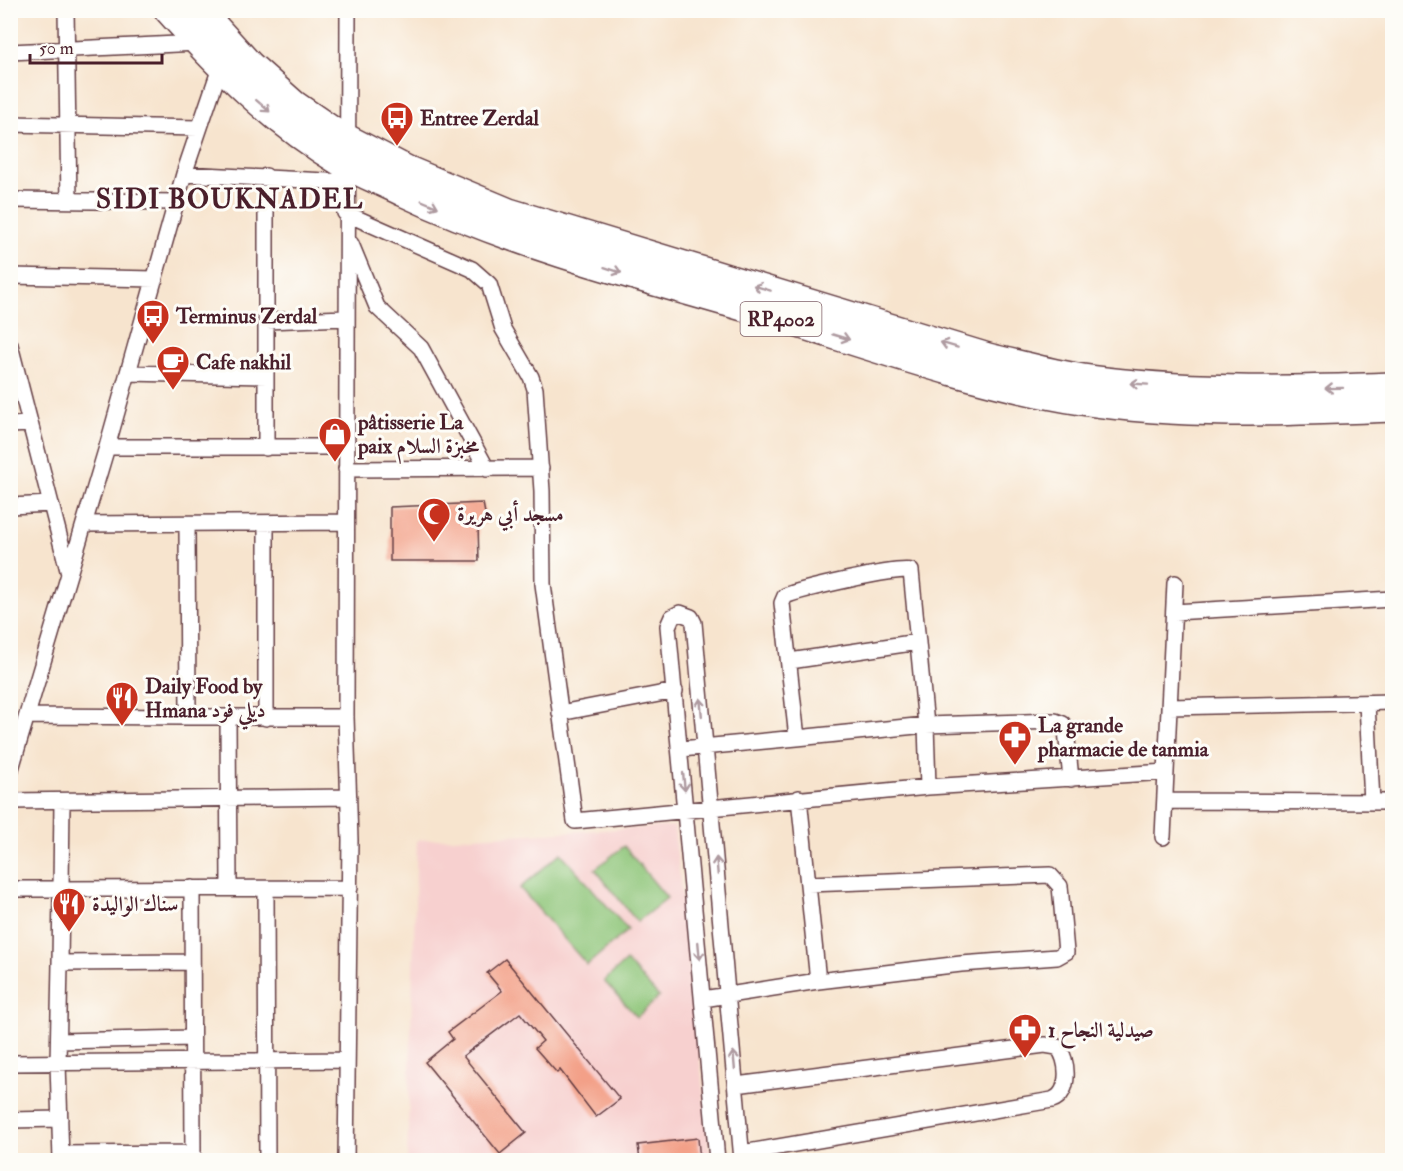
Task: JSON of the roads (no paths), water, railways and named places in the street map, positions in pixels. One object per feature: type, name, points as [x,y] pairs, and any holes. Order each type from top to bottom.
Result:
[{"type":"highway","name":"RP4002","points":[[168,10],[198,44],[225,56]]},
{"type":"highway","name":"RP4002","points":[[200,10],[225,56],[296,134],[346,163],[426,203],[532,243],[636,278],[993,383],[1081,401],[1190,411],[1272,412],[1392,408]]},
{"type":"highway","name":"RP4002","points":[[346,163],[406,169],[509,212],[988,357],[1067,375],[1139,385],[1284,389],[1392,386]]},
{"type":"street","points":[[66,10],[69,201]]},
{"type":"street","points":[[346,1161],[350,888],[346,717],[346,318],[349,239],[345,213],[348,10]]},
{"type":"street","points":[[10,52],[198,44]]},
{"type":"street","points":[[10,772],[107,447],[184,174],[198,128],[225,56]]},
{"type":"street","points":[[10,124],[198,128]]},
{"type":"street","points":[[184,174],[266,176],[346,163]]},
{"type":"street","points":[[266,176],[266,448]]},
{"type":"street","points":[[10,200],[177,202]]},
{"type":"street","points":[[345,213],[472,269],[489,284],[503,330],[536,389],[541,468],[543,584],[575,820],[928,787],[1167,772]]},
{"type":"street","points":[[349,239],[377,307],[421,348],[487,469]]},
{"type":"street","points":[[10,276],[155,279]]},
{"type":"street","points":[[266,321],[346,318]]},
{"type":"street","points":[[10,345],[69,575]]},
{"type":"street","points":[[128,373],[266,376]]},
{"type":"street","points":[[10,425],[30,424]]},
{"type":"street","points":[[107,447],[346,447]]},
{"type":"street","points":[[346,470],[541,468]]},
{"type":"street","points":[[10,506],[51,504]]},
{"type":"street","points":[[84,524],[346,522]]},
{"type":"street","points":[[187,524],[188,717]]},
{"type":"street","points":[[266,524],[266,718]]},
{"type":"street","points":[[797,738],[782,603],[785,596],[904,569],[911,572],[912,577],[926,725],[928,787]]},
{"type":"street","points":[[1163,837],[1175,582]]},
{"type":"street","points":[[1174,612],[1392,598]]},
{"type":"street","points":[[717,1161],[687,809],[668,622],[675,615],[684,613],[691,617],[694,623],[742,1157],[1057,1098],[1064,1089],[1063,1055],[1057,1047],[1045,1045],[736,1084]]},
{"type":"street","points":[[790,661],[918,642]]},
{"type":"street","points":[[560,712],[675,691]]},
{"type":"street","points":[[1169,708],[1392,702]]},
{"type":"street","points":[[1367,703],[1371,802]]},
{"type":"street","points":[[27,716],[346,717]]},
{"type":"street","points":[[228,718],[229,888]]},
{"type":"street","points":[[681,749],[926,725],[1060,723],[1066,730],[1068,740],[1071,779]]},
{"type":"street","points":[[10,801],[349,797]]},
{"type":"street","points":[[799,798],[818,981]]},
{"type":"street","points":[[62,801],[58,1063],[61,1157],[193,1157],[192,888]]},
{"type":"street","points":[[1165,801],[1392,802]]},
{"type":"street","points":[[703,999],[818,981],[961,964],[1057,957],[1066,952],[1059,882],[1045,875],[808,884]]},
{"type":"street","points":[[10,889],[350,888]]},
{"type":"street","points":[[267,889],[267,1161]]},
{"type":"street","points":[[60,963],[192,962]]},
{"type":"street","points":[[59,1041],[192,1038]]},
{"type":"street","points":[[10,1063],[347,1060]]},
{"type":"street","points":[[10,1120],[60,1119]]},
{"type":"place","name":"Entree Zerdal","points":[[397,147]]},
{"type":"place","name":"Terminus Zerdal","points":[[153,345]]},
{"type":"place","name":"Cafe nakhil","points":[[173,391]]},
{"type":"place","name":"pâtisserie La paix مخبزة السلام","points":[[335,463]]},
{"type":"place","name":"مسجد أبي هريرة","points":[[434,543]]},
{"type":"place","name":"Daily Food by Hmana ديلي فود","points":[[122,727]]},
{"type":"place","name":"La grande pharmacie de tanmia","points":[[1015,766]]},
{"type":"place","name":"سناك الواليدة","points":[[69,933]]},
{"type":"place","name":"صيدلية النجاح 1","points":[[1025,1059]]},
{"type":"district","name":"SIDI BOUKNADEL","points":[[230,199]]}]
